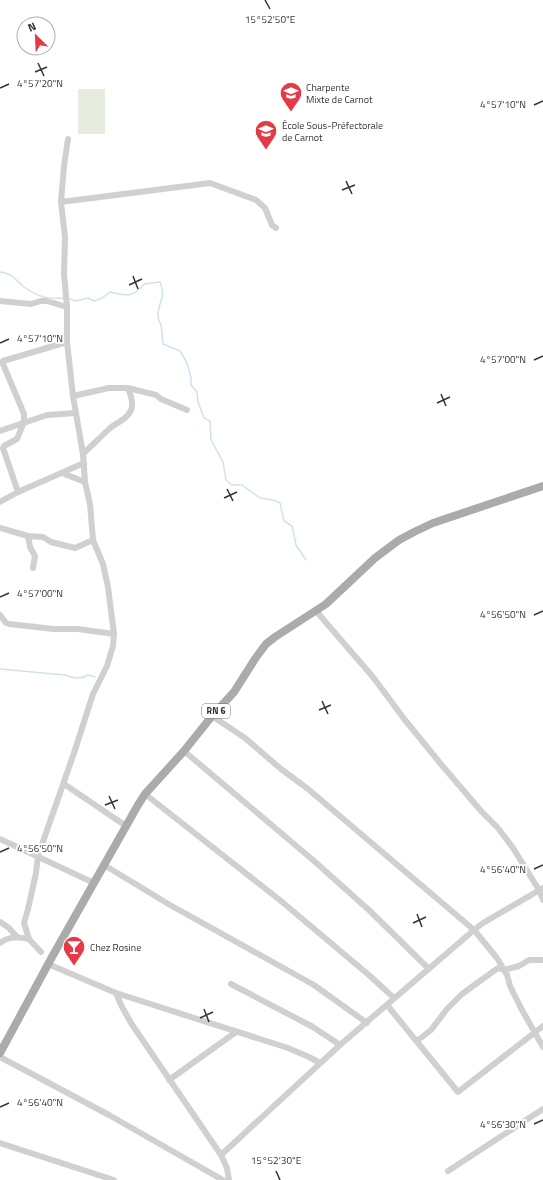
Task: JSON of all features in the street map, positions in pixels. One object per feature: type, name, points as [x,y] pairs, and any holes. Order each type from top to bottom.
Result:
[{"type":"main road","name":"RN 6","points":[[0,1053],[48,964],[145,794],[234,692],[266,644],[326,604],[375,558],[399,540],[433,523],[543,486]]},
{"type":"street","points":[[41,952],[29,939],[24,923],[36,874],[38,856],[64,784],[93,694],[107,666],[113,646],[114,634],[108,587],[103,564],[93,540],[90,504],[85,482],[83,454],[66,342],[67,307],[64,274],[65,237],[62,202],[64,166],[68,139]]},
{"type":"street","points":[[62,202],[210,183],[256,200],[265,208],[272,225],[276,228]]},
{"type":"street","points":[[0,301],[31,304],[46,301],[67,307]]},
{"type":"street","points":[[18,492],[2,448],[17,439],[24,422],[24,414],[4,361],[66,342]]},
{"type":"street","points":[[73,396],[109,388],[128,388],[156,395],[161,399],[187,410]]},
{"type":"street","points":[[83,454],[110,428],[129,414],[132,406],[128,388]]},
{"type":"street","points":[[0,431],[47,415],[76,413]]},
{"type":"street","points":[[0,502],[18,492],[84,463]]},
{"type":"street","points":[[62,473],[85,482]]},
{"type":"street","points":[[0,528],[28,536],[43,537],[51,542],[75,548],[93,540]]},
{"type":"street","points":[[28,536],[30,547],[35,556],[33,568]]},
{"type":"street","points":[[316,611],[373,677],[440,763],[481,811],[498,828],[541,889],[543,900]]},
{"type":"street","points":[[0,615],[6,623],[9,624],[54,629],[78,628],[114,634]]},
{"type":"street","points":[[212,716],[245,738],[280,769],[308,789],[474,930],[493,952],[504,970],[510,986],[543,1047]]},
{"type":"street","points":[[184,751],[359,900],[429,969]]},
{"type":"street","points":[[64,784],[126,826]]},
{"type":"street","points":[[145,794],[281,901],[394,998]]},
{"type":"street","points":[[0,839],[94,883]]},
{"type":"street","points":[[104,866],[170,905],[314,985],[367,1022]]},
{"type":"street","points":[[221,1155],[340,1045],[474,930],[483,923],[541,889]]},
{"type":"street","points":[[0,922],[9,928],[17,937]]},
{"type":"street","points":[[0,943],[2,941],[17,937],[29,939]]},
{"type":"street","points":[[417,1041],[431,1030],[447,1009],[462,994],[498,968],[504,970],[519,966],[529,960],[543,960]]},
{"type":"street","points":[[48,964],[116,993],[288,1048],[320,1063]]},
{"type":"street","points":[[230,984],[313,1027],[340,1045]]},
{"type":"street","points":[[116,993],[128,1018],[221,1155],[228,1168],[229,1180]]},
{"type":"street","points":[[387,1005],[458,1092],[543,1026]]},
{"type":"street","points":[[169,1080],[236,1032]]},
{"type":"street","points":[[0,1057],[109,1115],[223,1180]]},
{"type":"street","points":[[448,1170],[543,1108]]},
{"type":"street","points":[[0,1143],[114,1180]]},
{"type":"shaded area","points":[[78,89],[105,89],[105,134],[78,134]]},
{"type":"waterway","points":[[0,272],[14,277],[24,287],[38,295],[48,298],[64,298]]},
{"type":"waterway","points":[[67,298],[76,301],[88,298],[94,301],[102,298],[110,292],[129,295],[136,292],[144,284],[160,282],[163,295],[159,308],[158,319],[161,326],[163,344],[180,351],[186,361],[191,377],[191,385],[197,392],[198,402],[204,418],[210,421],[211,440],[223,462],[226,480],[232,485],[242,485],[260,498],[273,500],[280,503],[284,521],[292,526],[296,545],[306,560]]},
{"type":"waterway","points":[[0,669],[65,675],[77,678],[82,678],[88,675],[95,677]]},
{"type":"place","name":"Charpente Mixte de Carnot","points":[[291,112]]},
{"type":"place","name":"École Sous-Préfectorale de Carnot","points":[[266,150]]},
{"type":"place","name":"Chez Rosine","points":[[74,966]]}]
